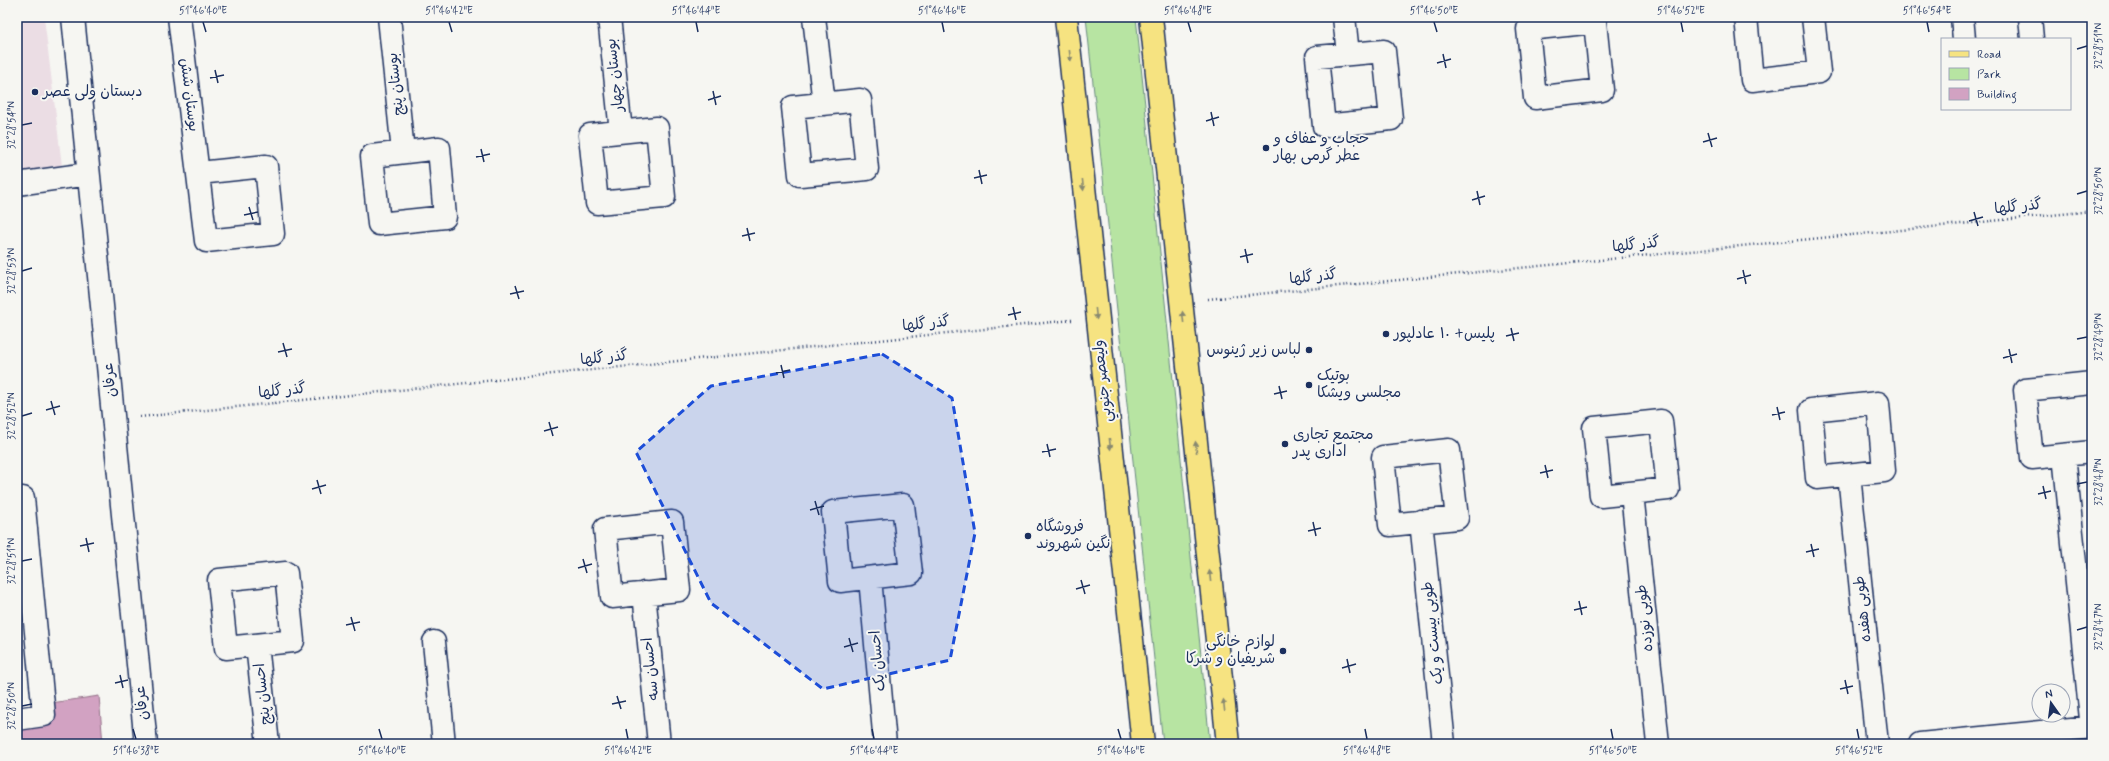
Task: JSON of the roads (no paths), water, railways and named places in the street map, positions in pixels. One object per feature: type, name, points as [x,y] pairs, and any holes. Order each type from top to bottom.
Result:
[{"type":"main road","name":"وليعصر جنوبي","points":[[1066,17],[1096,317],[1143,744]]},
{"type":"main road","points":[[1151,17],[1228,744]]},
{"type":"street","name":"عرفان","points":[[73,17],[146,744]]},
{"type":"street","name":"بوستان شش","points":[[179,17],[199,172]]},
{"type":"street","name":"بوستان پنج","points":[[389,17],[403,152]]},
{"type":"street","name":"بوستان چهار","points":[[609,17],[621,132]]},
{"type":"street","points":[[814,17],[824,104]]},
{"type":"street","points":[[1344,17],[1348,54]]},
{"type":"street","points":[[1746,17],[1752,80],[1819,72],[1813,17]]},
{"type":"street","points":[[1962,17],[1964,38]]},
{"type":"street","points":[[2030,17],[2032,38]]},
{"type":"street","points":[[17,184],[88,174]]},
{"type":"street","points":[[2092,383],[2025,390],[2032,458],[2092,452]]},
{"type":"street","points":[[1920,744],[2092,728],[2064,455]]},
{"type":"street","name":"طوبی هفده","points":[[1849,475],[1877,744]]},
{"type":"street","name":"طوبی نوزده","points":[[1632,493],[1658,744]]},
{"type":"street","points":[[17,719],[44,715],[23,498]]},
{"type":"street","points":[[904,505],[911,573],[870,578],[840,581],[833,512],[904,505]]},
{"type":"street","name":"طوبی بیست و یک","points":[[1421,521],[1444,744]]},
{"type":"street","name":"احسان یک","points":[[870,578],[885,744]]},
{"type":"street","name":"احسان سه","points":[[644,594],[659,744]]},
{"type":"street","points":[[434,642],[444,744]]},
{"type":"street","name":"احسان پنج","points":[[257,645],[268,744]]},
{"type":"place","name":"دبستان ولی عصر","points":[[35,92]]},
{"type":"place","name":"حجاب و عفاف و عطر گرمی بهار","points":[[1266,148]]},
{"type":"place","name":"پلیس+ ۱۰ عادلپور","points":[[1386,334]]},
{"type":"place","name":"لباس زیر ژینوس","points":[[1309,350]]},
{"type":"place","name":"بوتیک مجلسی ویشکا","points":[[1309,385]]},
{"type":"place","name":"مجتمع تجاری اداری پدر","points":[[1285,444]]},
{"type":"place","name":"فروشگاه نگین شهروند","points":[[1028,536]]},
{"type":"place","name":"لوازم خانگی شریفیان و شرکا","points":[[1283,651]]}]
